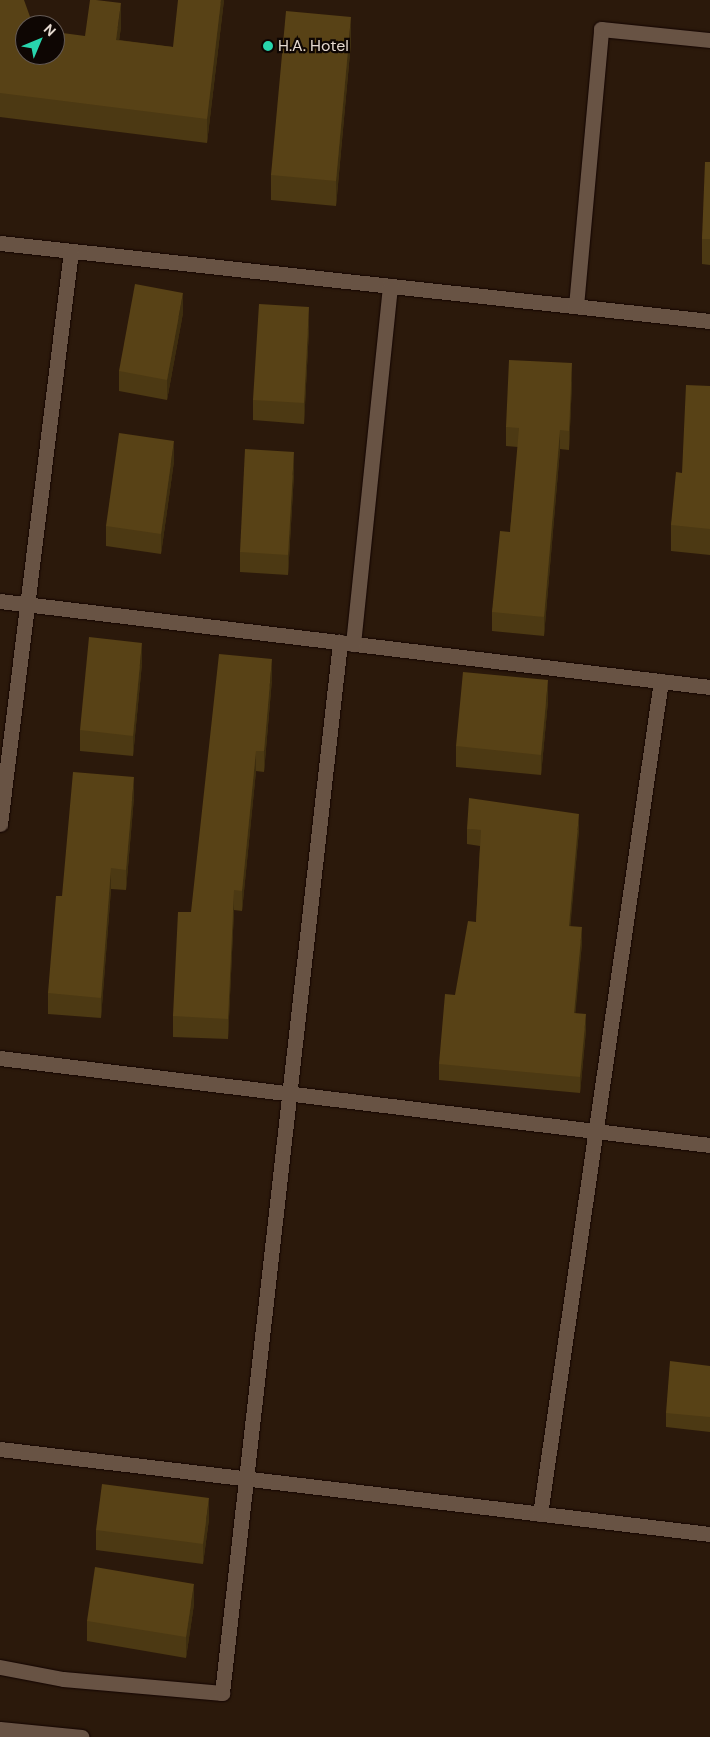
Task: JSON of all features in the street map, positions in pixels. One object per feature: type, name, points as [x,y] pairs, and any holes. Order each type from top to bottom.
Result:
[{"type":"street","points":[[576,306],[601,29],[710,40]]},
{"type":"street","points":[[0,243],[710,321]]},
{"type":"street","points":[[0,824],[71,251]]},
{"type":"street","points":[[0,1668],[63,1679],[222,1693],[248,1478],[290,1093],[390,286]]},
{"type":"street","points":[[0,601],[710,687]]},
{"type":"street","points":[[540,1514],[661,681]]},
{"type":"street","points":[[0,1058],[710,1145]]},
{"type":"street","points":[[0,1449],[710,1534]]},
{"type":"street","points":[[0,1729],[82,1737]]},
{"type":"building","points":[[0,0],[24,0],[29,15],[15,15],[15,65],[65,65],[65,33],[85,36],[90,0],[121,3],[116,40],[173,47],[178,0],[221,0],[207,119],[0,93]]},
{"type":"building","points":[[286,11],[351,17],[336,181],[271,175]]},
{"type":"building","points":[[705,162],[710,162],[710,239],[702,239]]},
{"type":"building","points":[[135,284],[183,293],[167,380],[119,371]]},
{"type":"building","points":[[259,304],[309,307],[304,403],[253,400]]},
{"type":"building","points":[[509,360],[572,363],[569,431],[560,430],[544,617],[492,612],[500,531],[510,532],[519,428],[506,427]]},
{"type":"building","points":[[686,385],[710,386],[710,529],[671,525],[676,472],[682,473]]},
{"type":"building","points":[[119,433],[174,441],[161,534],[106,526]]},
{"type":"building","points":[[245,449],[294,452],[288,555],[240,552]]},
{"type":"building","points":[[89,637],[142,643],[133,736],[80,730]]},
{"type":"building","points":[[219,654],[272,659],[264,751],[256,751],[242,891],[234,890],[228,1019],[173,1016],[178,912],[191,912]]},
{"type":"building","points":[[463,672],[548,680],[541,755],[456,746]]},
{"type":"building","points":[[73,772],[134,777],[126,870],[111,868],[101,998],[48,993],[56,896],[62,896]]},
{"type":"building","points":[[469,798],[579,814],[569,926],[582,927],[574,1013],[586,1014],[580,1077],[439,1064],[445,994],[455,995],[468,921],[476,922],[481,830],[467,829]]},
{"type":"building","points":[[670,1361],[710,1366],[710,1417],[666,1413]]},
{"type":"building","points":[[102,1484],[209,1498],[203,1544],[96,1530]]},
{"type":"building","points":[[95,1567],[194,1584],[186,1637],[87,1621]]},
{"type":"place","name":"H.A. Hotel","points":[[268,46]]}]
